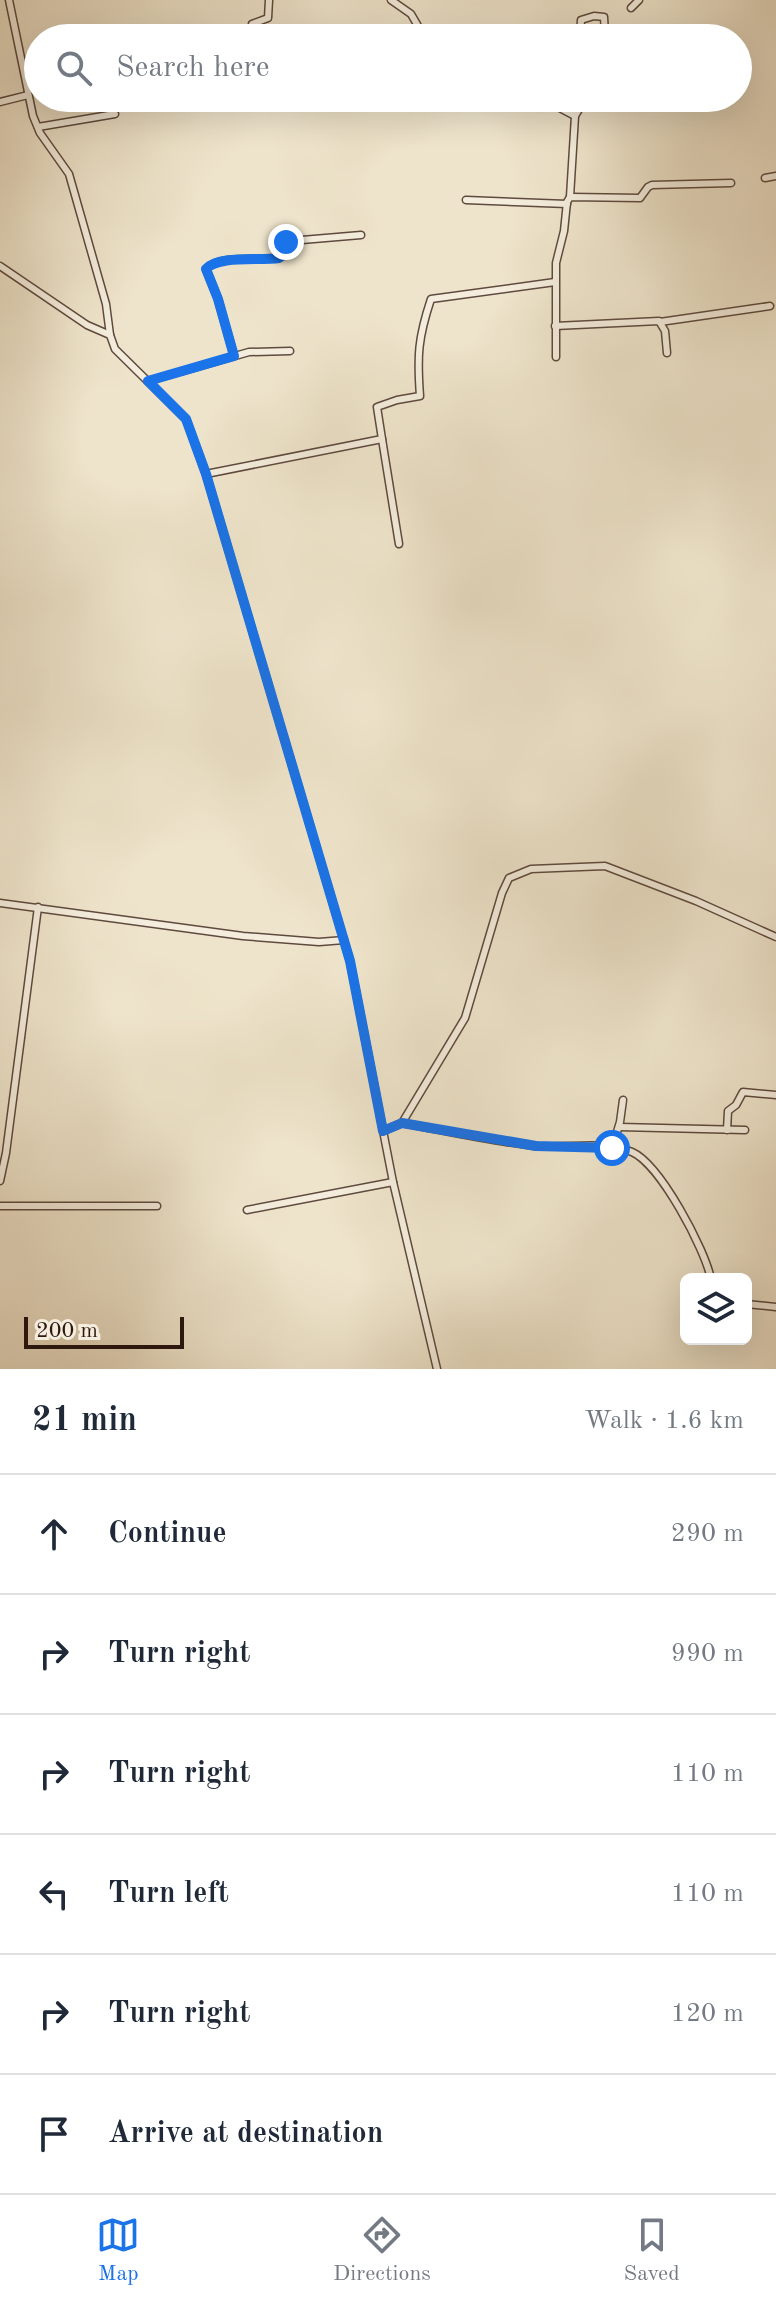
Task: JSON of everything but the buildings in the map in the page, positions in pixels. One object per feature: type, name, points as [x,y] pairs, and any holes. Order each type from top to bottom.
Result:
[{"type":"street","points":[[9,0],[24,75]]},
{"type":"street","points":[[252,24],[268,18],[269,0]]},
{"type":"street","points":[[391,0],[411,14],[417,24]]},
{"type":"street","points":[[631,8],[639,0]]},
{"type":"street","points":[[581,24],[581,20],[594,16],[604,17],[604,24]]},
{"type":"street","points":[[0,102],[24,96]]},
{"type":"street","points":[[33,112],[38,127],[69,174],[106,304],[115,349],[186,419],[206,474],[344,940],[393,1182],[437,1369]]},
{"type":"street","points":[[567,112],[575,116]]},
{"type":"street","points":[[556,357],[555,282],[577,112]]},
{"type":"street","points":[[38,127],[115,114]]},
{"type":"street","points":[[765,178],[776,176]]},
{"type":"street","points":[[466,200],[640,198],[652,185],[731,183]]},
{"type":"street","points":[[234,356],[206,269],[208,266],[222,261],[279,258],[283,255],[286,242],[290,241],[361,235]]},
{"type":"street","points":[[0,266],[87,325],[110,335]]},
{"type":"street","points":[[399,544],[377,407],[420,396],[417,351],[431,299],[555,282]]},
{"type":"street","points":[[555,326],[660,322],[770,306]]},
{"type":"street","points":[[660,322],[665,331],[667,353]]},
{"type":"street","points":[[148,381],[256,351],[290,351]]},
{"type":"street","points":[[206,474],[382,439]]},
{"type":"street","points":[[402,1123],[465,1018],[509,878],[531,869],[605,866],[696,901],[776,937]]},
{"type":"street","points":[[0,903],[243,936],[319,942],[344,940]]},
{"type":"street","points":[[0,1181],[38,907]]},
{"type":"street","points":[[727,1130],[728,1111],[736,1105],[743,1092],[776,1095]]},
{"type":"street","points":[[612,1148],[623,1100]]},
{"type":"street","points":[[383,1131],[402,1123],[536,1146],[612,1148],[633,1152],[654,1169],[693,1231],[709,1273]]},
{"type":"street","points":[[619,1127],[745,1130]]},
{"type":"street","points":[[247,1210],[393,1182]]},
{"type":"street","points":[[0,1206],[157,1206]]},
{"type":"street","points":[[752,1305],[776,1307]]},
{"type":"route","points":[[286,242],[283,255],[279,258],[222,261],[212,263],[206,269],[234,356],[148,381],[186,419],[206,474],[350,961],[383,1131],[402,1123],[536,1146],[612,1148]]}]
